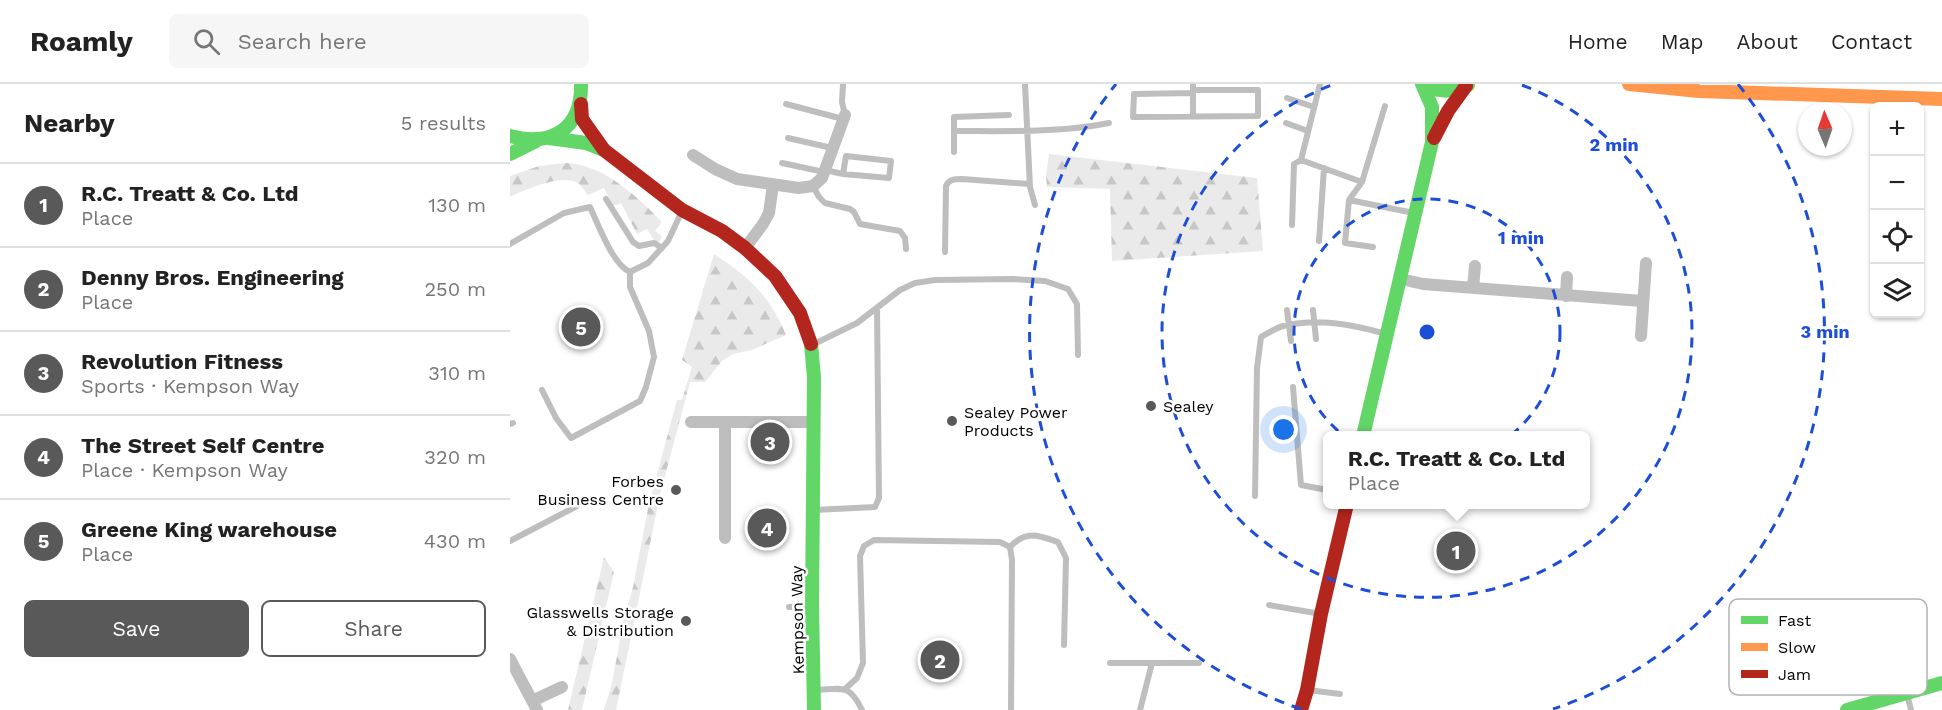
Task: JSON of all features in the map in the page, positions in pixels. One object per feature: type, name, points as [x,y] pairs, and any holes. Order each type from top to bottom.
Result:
[{"type":"street","points":[[1422,84],[1432,90],[1444,92],[1456,91],[1467,85]]},
{"type":"street","points":[[1364,431],[1432,142],[1432,107],[1422,84]]},
{"type":"street","points":[[1629,84],[1699,91],[1942,99]]},
{"type":"street","points":[[1432,142],[1448,111],[1467,85]]},
{"type":"street","points":[[510,154],[563,130],[574,118],[583,91]]},
{"type":"street","name":"Kempson Way","points":[[583,91],[582,119],[604,150]]},
{"type":"street","points":[[693,155],[737,179],[800,188],[813,186],[822,178],[844,117]]},
{"type":"street","name":"Kempson Way","points":[[510,136],[521,140],[586,143],[604,150],[682,210],[722,231],[745,248],[774,276],[800,313],[811,345],[814,377],[812,606],[814,710]]},
{"type":"street","points":[[745,248],[769,213],[773,185]]},
{"type":"street","points":[[1641,336],[1646,263]]},
{"type":"street","points":[[1473,288],[1475,266]]},
{"type":"street","points":[[1566,296],[1567,278]]},
{"type":"street","points":[[1401,279],[1423,284],[1642,301]]},
{"type":"street","points":[[691,422],[814,422]]},
{"type":"street","points":[[725,423],[725,538]]},
{"type":"street","points":[[1304,703],[1346,509]]},
{"type":"street","points":[[510,659],[513,673],[535,706],[562,687]]},
{"type":"street","points":[[1927,688],[1942,683]]},
{"type":"street","points":[[1846,710],[1892,704],[1906,695]]},
{"type":"lane","points":[[786,104],[844,117],[843,84]]},
{"type":"lane","points":[[1025,84],[1029,184],[1035,205]]},
{"type":"lane","points":[[1292,225],[1294,164],[1301,160],[1320,84]]},
{"type":"lane","points":[[1193,89],[1193,116]]},
{"type":"lane","points":[[1193,89],[1257,90],[1258,116],[1193,116],[1134,117],[1134,94],[1193,89]]},
{"type":"lane","points":[[1287,98],[1314,107]]},
{"type":"lane","points":[[1373,247],[1345,243],[1349,200],[1362,183],[1385,106]]},
{"type":"lane","points":[[954,152],[954,117],[1009,115]]},
{"type":"lane","points":[[954,131],[1048,131],[1109,123]]},
{"type":"lane","points":[[1286,123],[1308,131]]},
{"type":"lane","points":[[788,138],[833,148]]},
{"type":"lane","points":[[782,163],[843,174],[889,178],[891,161],[846,156],[843,174]]},
{"type":"lane","points":[[1301,160],[1362,183]]},
{"type":"lane","points":[[1319,241],[1324,168]]},
{"type":"lane","points":[[945,252],[946,186],[948,182],[962,178],[1029,184]]},
{"type":"lane","points":[[813,186],[825,202],[854,212],[860,224],[900,231],[905,238],[906,249]]},
{"type":"lane","points":[[606,199],[633,242],[639,246],[654,243],[662,249]]},
{"type":"lane","points":[[1349,200],[1415,213]]},
{"type":"lane","points":[[510,244],[564,213],[590,207],[611,250],[624,269],[630,272]]},
{"type":"lane","points":[[630,272],[648,263],[662,249],[682,210]]},
{"type":"lane","points":[[542,390],[556,418],[571,438],[640,401],[654,357],[649,331],[630,286],[630,272]]},
{"type":"lane","points":[[811,345],[857,323],[900,290],[915,283],[935,280],[983,279],[1045,281],[1068,289],[1077,304],[1078,355]]},
{"type":"lane","points":[[813,510],[874,507],[879,498],[878,308]]},
{"type":"lane","points":[[1287,310],[1291,341]]},
{"type":"lane","points":[[1313,310],[1316,339]]},
{"type":"lane","points":[[1255,496],[1257,368],[1262,337],[1281,326],[1337,322],[1386,334]]},
{"type":"lane","points":[[1293,387],[1301,484],[1323,489]]},
{"type":"lane","points":[[510,541],[577,506]]},
{"type":"lane","points":[[1010,547],[1019,537],[1028,536],[1041,536],[1058,542],[1066,558],[1064,645]]},
{"type":"lane","points":[[845,689],[857,678],[863,663],[860,556],[864,546],[874,540],[1000,542],[1010,547]]},
{"type":"lane","points":[[1010,547],[1012,560],[1011,710]]},
{"type":"lane","points":[[1269,605],[1322,614]]},
{"type":"lane","points":[[789,607],[812,606]]},
{"type":"lane","points":[[1110,663],[1199,663]]},
{"type":"lane","points":[[1140,710],[1152,663]]},
{"type":"lane","points":[[815,690],[845,689],[855,696],[862,710]]},
{"type":"lane","points":[[1304,703],[1340,694]]},
{"type":"lane","points":[[1907,695],[1911,710]]},
{"type":"green space","points":[[1049,154],[1257,178],[1263,251],[1112,261],[1110,189],[1047,187]]},
{"type":"green space","points":[[566,163],[593,169],[619,184],[642,202],[662,222],[655,231],[662,236],[659,242],[655,242],[647,229],[637,234],[621,203],[613,206],[604,188],[588,195],[579,184],[564,180],[544,183],[510,197],[510,176],[539,166]]},
{"type":"green space","points":[[714,254],[757,288],[773,309],[786,335],[752,350],[733,354],[722,361],[705,382],[690,382],[660,495],[616,710],[604,710],[633,587],[649,504],[677,400],[682,400],[692,367],[682,360]]},
{"type":"green space","points":[[604,557],[614,572],[582,710],[568,710]]},
{"type":"traffic: fast","points":[[510,136],[539,139],[562,131],[576,113],[581,84]]},
{"type":"traffic: fast","points":[[1422,84],[1445,91],[1468,85]]},
{"type":"traffic: fast","points":[[1364,431],[1432,142],[1432,107],[1422,84]]},
{"type":"traffic: fast","points":[[549,138],[586,143],[604,150]]},
{"type":"traffic: fast","points":[[510,154],[536,141]]},
{"type":"traffic: fast","points":[[811,344],[814,377],[812,606],[814,710]]},
{"type":"traffic: fast","points":[[1927,687],[1942,683]]},
{"type":"traffic: fast","points":[[1847,710],[1900,695]]},
{"type":"traffic: slow","points":[[1629,84],[1699,91],[1942,99]]},
{"type":"traffic: jam","points":[[1434,138],[1448,111],[1466,86]]},
{"type":"traffic: jam","points":[[581,104],[582,119],[604,150],[682,210],[722,231],[745,248],[775,276],[800,313],[811,344]]},
{"type":"traffic: jam","points":[[1301,710],[1346,509]]},
{"type":"place","name":"Greene King warehouse","points":[[581,327]]},
{"type":"place","name":"Sealey","points":[[1151,406]]},
{"type":"place","name":"Sealey Power Products","points":[[952,421]]},
{"type":"place","name":"Revolution Fitness","points":[[770,442]]},
{"type":"place","name":"Forbes Business Centre","points":[[676,490]]},
{"type":"place","name":"The Street Self Centre","points":[[767,528]]},
{"type":"place","name":"R.C. Treatt & Co. Ltd","points":[[1456,551]]},
{"type":"place","name":"Glasswells Storage & Distribution","points":[[686,621]]},
{"type":"place","name":"Denny Bros. Engineering","points":[[940,660]]}]
